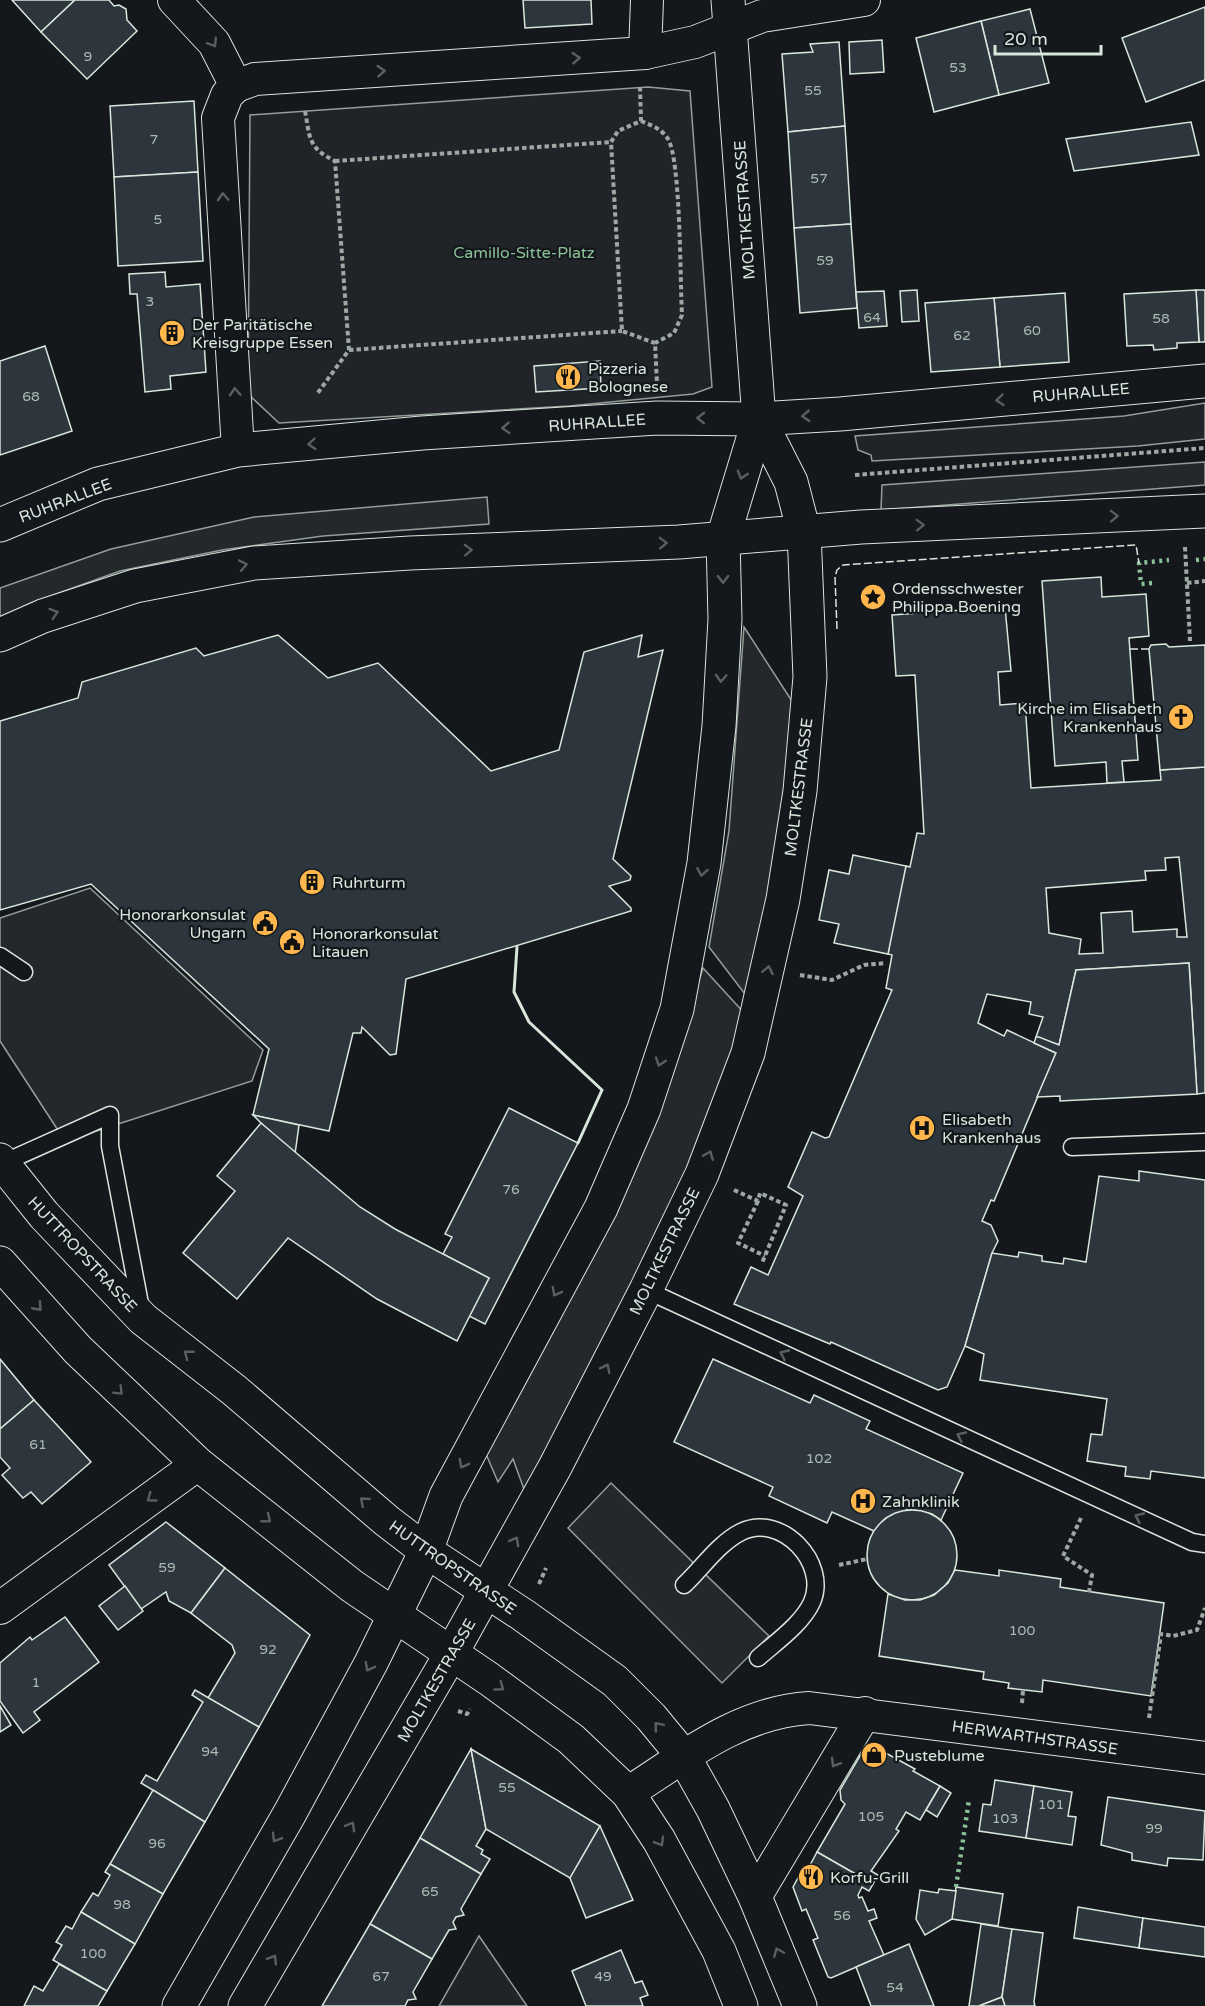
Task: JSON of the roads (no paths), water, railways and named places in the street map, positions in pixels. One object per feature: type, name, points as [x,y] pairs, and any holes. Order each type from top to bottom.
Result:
[{"type":"main road","name":"MOLTKESTRASSE","points":[[179,2006],[290,1813],[396,1615],[426,1551],[446,1496],[601,1208],[644,1109],[677,1009],[704,863],[719,726],[725,619],[723,538],[759,419],[729,15]]},
{"type":"main road","name":"RUHRALLEE","points":[[0,525],[98,484],[238,450],[422,433],[657,417],[759,419],[1205,381]]},
{"type":"main road","name":"MOLTKESTRASSE","points":[[245,2006],[486,1592],[646,1290],[702,1174],[748,1053],[783,899],[800,791],[810,677],[804,532],[791,482],[759,419]]},
{"type":"main road","points":[[0,635],[43,616],[135,586],[254,563],[1194,512]]},
{"type":"main road","name":"HUTTROPSTRASSE","points":[[2,1162],[44,1215],[143,1319],[226,1383],[426,1551],[615,1681],[684,1758],[713,1809],[755,1898],[800,2006]]},
{"type":"main road","points":[[0,1263],[78,1350],[198,1464],[352,1586],[571,1739],[628,1793],[659,1840],[719,1951],[741,2006]]},
{"type":"street","points":[[174,0],[214,43],[236,86]]},
{"type":"street","points":[[645,53],[647,0]]},
{"type":"street","points":[[238,450],[218,118],[227,95],[236,86],[255,79],[645,53],[695,42],[729,15],[762,15],[864,0]]},
{"type":"street","points":[[0,1608],[198,1464]]},
{"type":"street","name":"HERWARTHSTRASSE","points":[[628,1793],[735,1727],[773,1712],[809,1708],[865,1713],[1018,1736],[1205,1758]]},
{"type":"street","points":[[755,1898],[865,1713]]},
{"type":"lane","points":[[0,956],[24,972]]},
{"type":"lane","points":[[2,1162],[110,1116],[110,1146],[143,1319]]},
{"type":"lane","points":[[1072,1147],[1205,1142]]},
{"type":"lane","points":[[646,1290],[1198,1543]]},
{"type":"lane","points":[[684,1585],[720,1547],[742,1531],[763,1529],[782,1532],[798,1543],[809,1558],[813,1570],[816,1586],[812,1602],[801,1618],[758,1658]]},
{"type":"place","name":"Der Paritätische Kreisgruppe Essen","points":[[172,333]]},
{"type":"place","name":"Pizzeria Bolognese","points":[[568,377]]},
{"type":"place","name":"Ordensschwester Philippa Boening","points":[[873,597]]},
{"type":"place","name":"Kirche im Elisabeth Krankenhaus","points":[[1181,717]]},
{"type":"place","name":"Ruhrturm","points":[[312,882]]},
{"type":"place","name":"Honorarkonsulat Ungarn","points":[[265,923]]},
{"type":"place","name":"Honorarkonsulat Litauen","points":[[292,942]]},
{"type":"place","name":"Elisabeth Krankenhaus","points":[[922,1128]]},
{"type":"place","name":"Zahnklinik","points":[[863,1501]]},
{"type":"place","name":"Pusteblume","points":[[874,1755]]},
{"type":"place","name":"Korfu-Grill","points":[[811,1877]]},
{"type":"park label","name":"Camillo-Sitte-Platz","points":[[524,252]]}]
